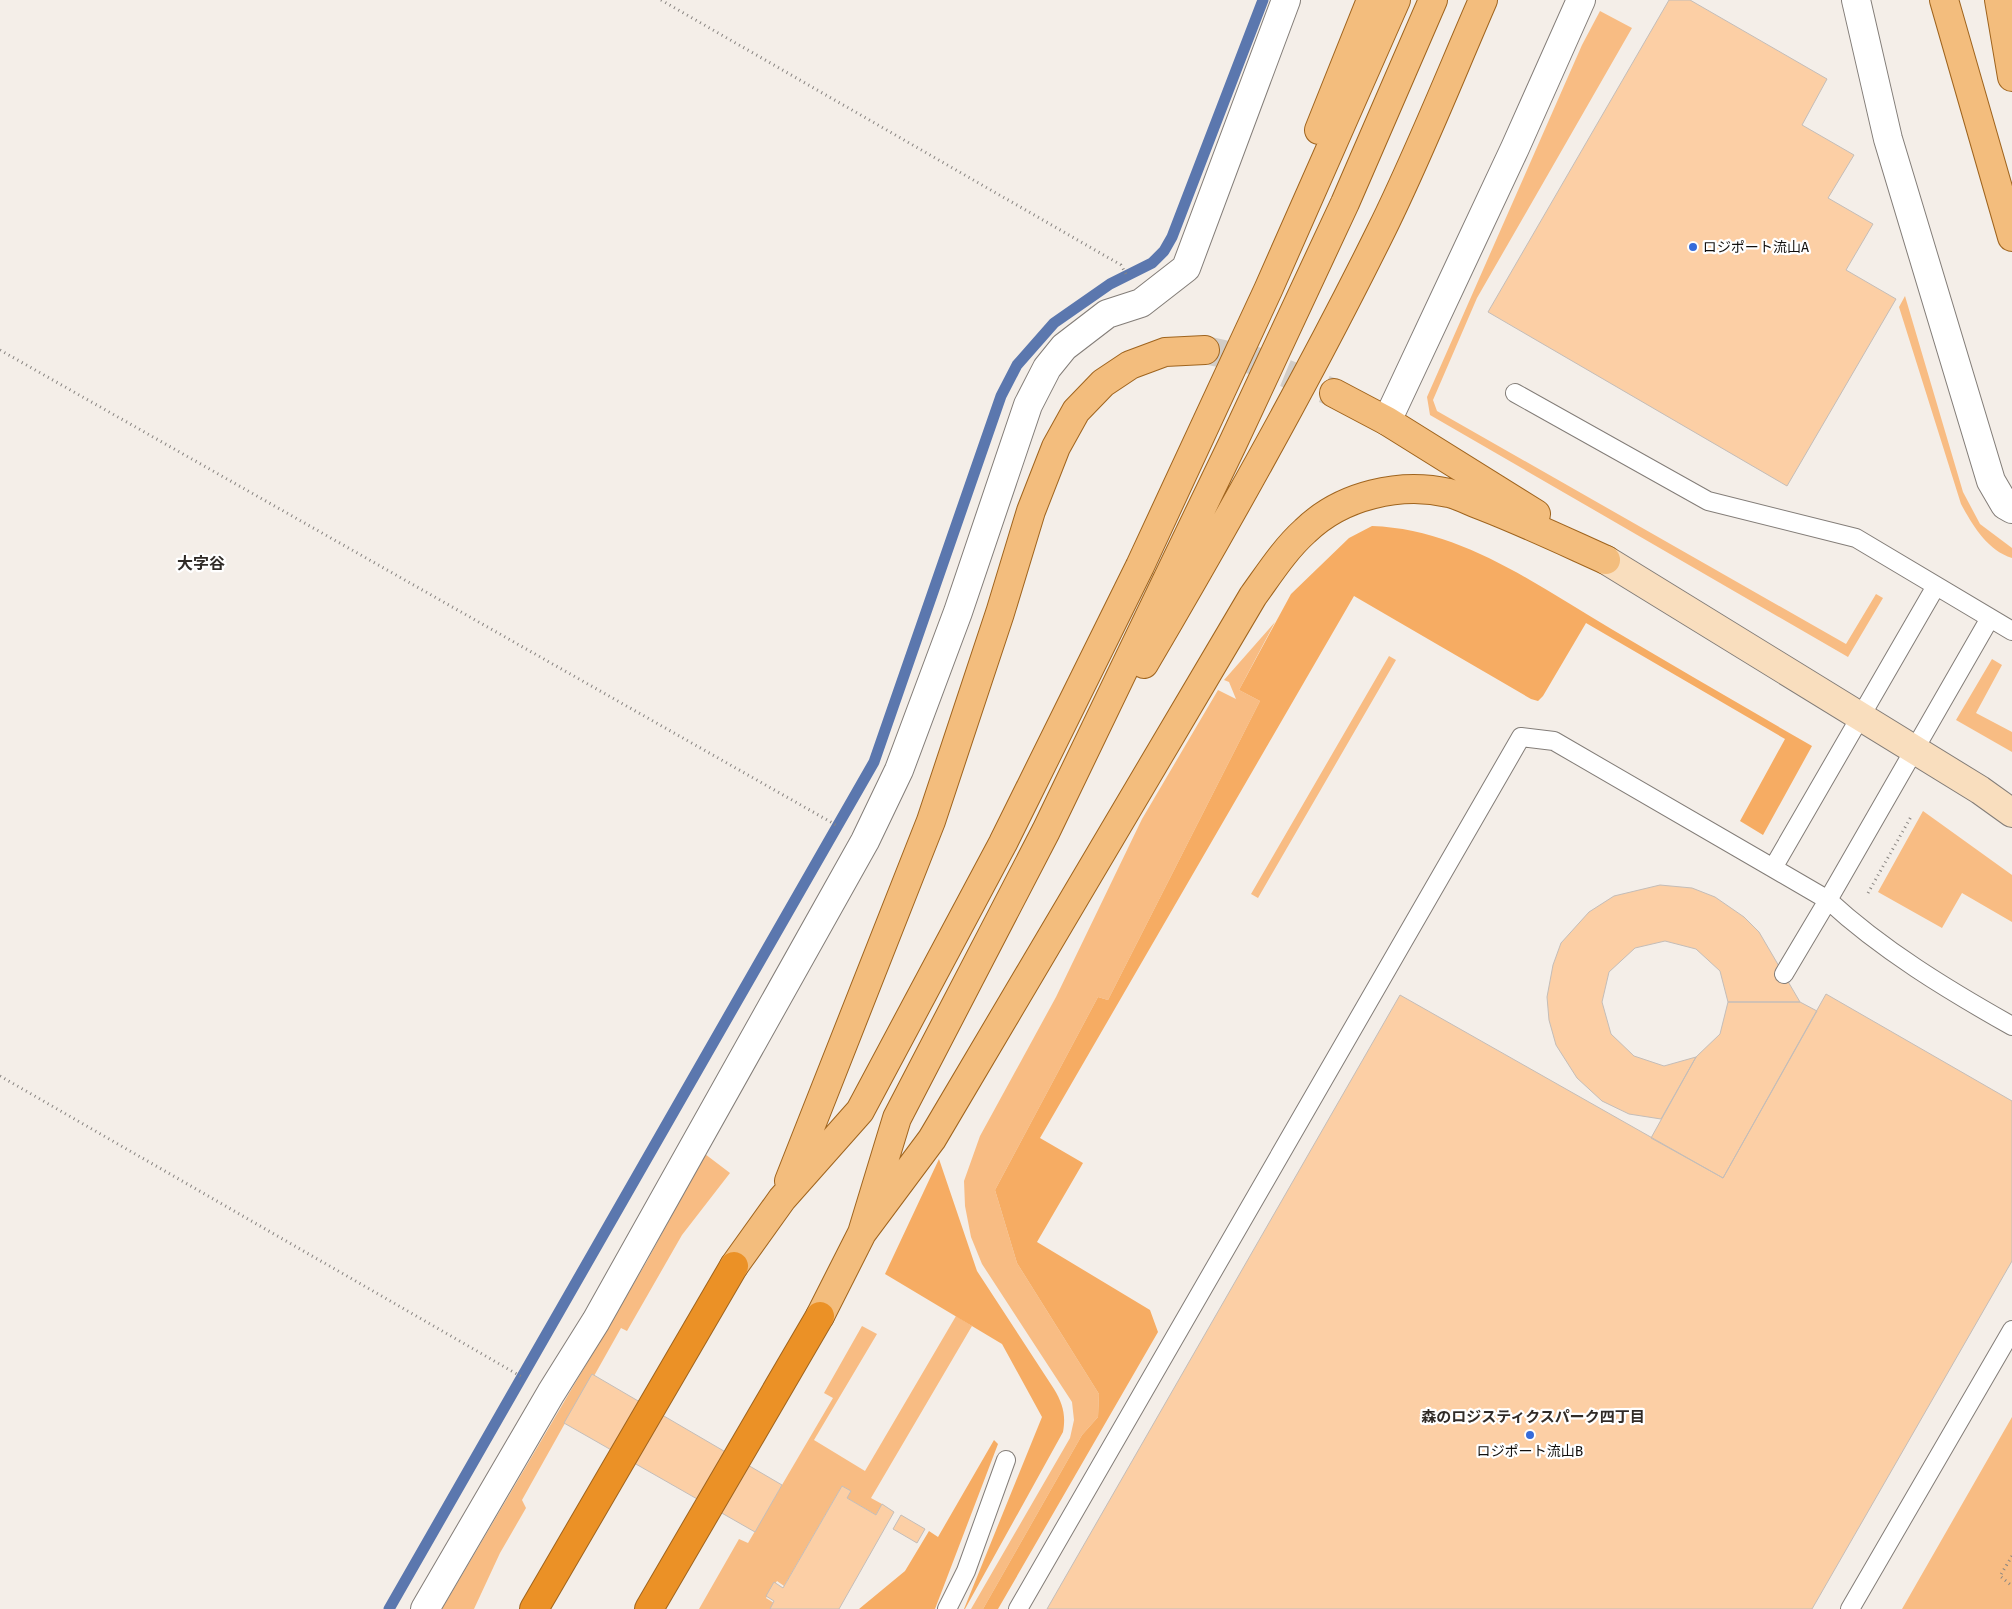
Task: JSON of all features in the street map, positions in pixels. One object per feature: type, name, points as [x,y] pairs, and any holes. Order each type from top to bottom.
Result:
[{"type":"highway","points":[[534,1609],[734,1266]]},
{"type":"highway","points":[[650,1609],[820,1316]]},
{"type":"main road","points":[[1268,290],[1320,128],[1370,0]]},
{"type":"main road","points":[[734,1266],[782,1199],[860,1111],[1003,843],[1140,566],[1268,290],[1396,0]]},
{"type":"main road","points":[[862,1233],[897,1118],[1046,831],[1232,445],[1345,203],[1432,0]]},
{"type":"main road","points":[[1046,831],[1188,591],[1324,344],[1383,226],[1483,0]]},
{"type":"main road","points":[[1944,0],[2012,237]]},
{"type":"main road","points":[[1998,0],[2012,77]]},
{"type":"main road","points":[[782,1199],[931,821],[1000,614],[1031,511],[1056,447],[1076,411],[1103,383],[1130,365],[1165,352],[1205,350]]},
{"type":"main road","points":[[1334,393],[1387,421],[1483,480],[1606,560]]},
{"type":"main road","points":[[820,1316],[862,1233],[932,1139],[1253,596],[1280,558],[1305,530],[1334,510],[1369,494],[1402,488],[1450,493],[1606,560]]},
{"type":"street","points":[[425,1609],[551,1393],[596,1321],[865,841],[900,770],[958,612],[1028,405],[1047,368],[1064,346],[1086,328],[1107,314],[1141,303],[1186,268],[1286,0]]},
{"type":"street","points":[[1387,421],[1515,148],[1581,0]]},
{"type":"street","points":[[1856,0],[1888,138],[1991,481],[2005,505],[2012,509]]},
{"type":"street","points":[[1606,560],[1916,751],[2012,814]]},
{"type":"lane","points":[[1515,393],[1708,501],[1856,538],[2012,631]]},
{"type":"lane","points":[[1774,868],[1936,586]]},
{"type":"lane","points":[[1784,974],[1916,751],[1990,618]]},
{"type":"lane","points":[[1018,1609],[1521,737],[1554,740],[1774,868],[1828,900],[1854,925],[1964,998],[2012,1026]]},
{"type":"lane","points":[[1850,1609],[2012,1330]]},
{"type":"lane","points":[[947,1609],[966,1571],[1006,1460]]},
{"type":"path","points":[[661,0],[1121,265]]},
{"type":"path","points":[[0,350],[829,821]]},
{"type":"path","points":[[1868,893],[1915,810]]},
{"type":"path","points":[[0,1076],[508,1369]]},
{"type":"path","points":[[2012,1556],[2000,1576],[2012,1586]]},
{"type":"shaded area","points":[[1600,11],[1632,28],[1477,298],[1433,400],[1437,411],[1846,644],[1876,594],[1883,598],[1848,657],[1430,415],[1427,397],[1582,45]]},
{"type":"shaded area","points":[[1905,296],[1963,492],[1980,524],[2012,548],[2012,558],[1988,543],[1976,529],[1961,504],[1899,307]]},
{"type":"shaded area","points":[[1372,526],[1405,530],[1437,537],[1498,563],[1812,746],[1763,835],[1740,821],[1785,739],[1586,623],[1543,696],[1538,701],[1531,699],[1354,596],[1040,1138],[1083,1163],[1037,1242],[1150,1310],[1158,1332],[998,1609],[983,1609],[1082,1435],[1098,1417],[1099,1394],[1017,1263],[995,1190],[1098,997],[1108,1000],[1260,701],[1239,690],[1291,594],[1349,538]]},
{"type":"shaded area","points":[[1275,622],[1239,690],[1260,701],[1108,1000],[1098,997],[995,1190],[1017,1263],[1099,1394],[1098,1417],[1082,1435],[983,1609],[971,1609],[1070,1438],[1074,1420],[1072,1402],[982,1264],[971,1237],[965,1206],[964,1181],[980,1136],[1056,997],[1142,819],[1218,690],[1236,699],[1229,682],[1224,680]]},
{"type":"shaded area","points":[[1389,656],[1396,660],[1258,898],[1251,894]]},
{"type":"shaded area","points":[[1992,659],[2002,665],[1976,713],[2012,732],[2012,752],[1956,720]]},
{"type":"shaded area","points":[[1923,811],[2012,875],[2012,922],[1962,893],[1942,928],[1878,892]]},
{"type":"shaded area","points":[[705,1154],[730,1173],[682,1235],[627,1331],[621,1328],[594,1376],[592,1375],[522,1500],[526,1508],[500,1553],[474,1609],[442,1609],[647,1261]]},
{"type":"shaded area","points":[[939,1159],[977,1271],[1054,1389],[1062,1405],[1064,1415],[1063,1432],[965,1609],[1042,1417],[1002,1344],[885,1274]]},
{"type":"shaded area","points":[[956,1316],[972,1326],[871,1498],[882,1504],[876,1515],[847,1498],[851,1491],[842,1486],[784,1586],[777,1581],[766,1598],[774,1603],[770,1609],[699,1609],[739,1539],[748,1543],[833,1398],[824,1393],[862,1326],[877,1334],[814,1440],[865,1471]]},
{"type":"shaded area","points":[[2012,1417],[2012,1609],[1902,1609]]},
{"type":"shaded area","points":[[994,1440],[998,1444],[935,1609],[859,1609],[905,1571],[929,1531],[938,1537]]},
{"type":"building","name":"ロジポート流山A","points":[[1669,0],[1690,0],[1827,79],[1802,125],[1854,155],[1828,198],[1873,224],[1846,270],[1896,299],[1787,486],[1488,312]]},
{"type":"building","points":[[1660,885],[1692,888],[1715,897],[1744,917],[1759,932],[1800,1002],[1728,1002],[1720,971],[1696,949],[1665,941],[1635,948],[1609,972],[1602,1002],[1611,1034],[1634,1056],[1664,1066],[1696,1057],[1661,1119],[1629,1114],[1602,1101],[1577,1078],[1556,1045],[1549,1020],[1547,997],[1553,965],[1561,943],[1589,912],[1614,896]]},
{"type":"building","name":"ロジポート流山B","points":[[1826,994],[2012,1101],[2012,1261],[1812,1609],[1047,1609],[1400,995],[1723,1178]]},
{"type":"building","points":[[1728,1002],[1800,1002],[1817,1011],[1723,1178],[1651,1138],[1696,1057],[1720,1034]]},
{"type":"building","points":[[592,1374],[782,1485],[755,1532],[564,1423]]},
{"type":"building","points":[[842,1486],[851,1491],[847,1498],[876,1515],[882,1504],[894,1512],[839,1609],[770,1609],[774,1601],[766,1596],[774,1582],[783,1588]]},
{"type":"building","points":[[901,1515],[925,1529],[917,1543],[893,1529]]},
{"type":"waterway","points":[[389,1609],[874,762],[1001,396],[1017,365],[1054,323],[1110,284],[1152,263],[1164,251],[1172,237],[1263,0]]},
{"type":"tunnel","points":[[1205,350],[1256,361],[1334,393]]},
{"type":"place","name":"ロジポート流山A","points":[[1693,247]]},
{"type":"place","name":"ロジポート流山B","points":[[1530,1435]]},
{"type":"district","name":"大字谷","points":[[201,563]]},
{"type":"district","name":"森のロジスティクスパーク四丁目","points":[[1533,1417]]}]
